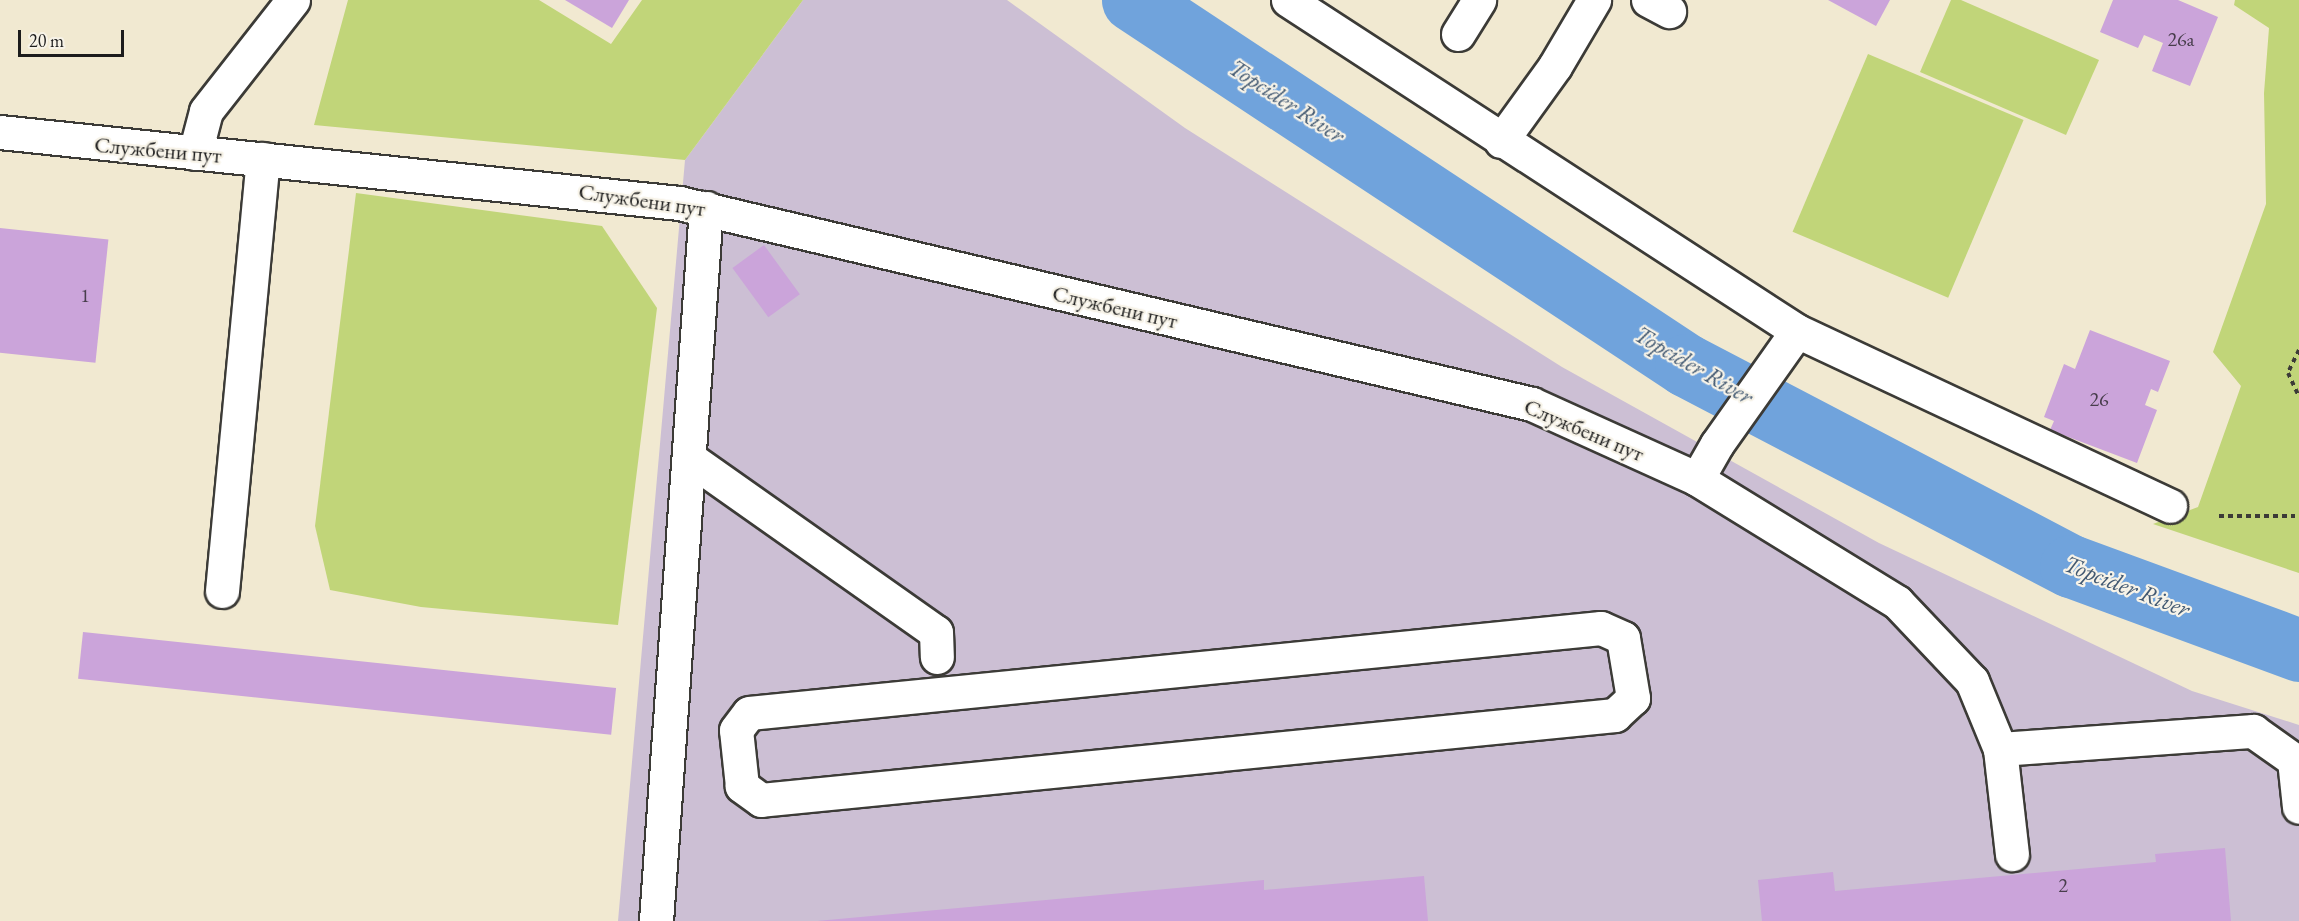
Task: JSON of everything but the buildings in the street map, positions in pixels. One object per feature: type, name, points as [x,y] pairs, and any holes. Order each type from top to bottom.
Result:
[{"type":"lane","points":[[195,153],[206,111],[223,85],[293,0]]},
{"type":"lane","points":[[1288,0],[1501,141],[1787,343],[2170,506]]},
{"type":"lane","points":[[1458,34],[1479,0]]},
{"type":"lane","points":[[1501,141],[1554,66],[1594,0]]},
{"type":"lane","name":"Службени пут","points":[[0,132],[195,153],[377,169],[706,208],[1532,404],[1697,479],[1897,602],[1972,681],[2000,749],[2012,854]]},
{"type":"lane","points":[[222,591],[263,159]]},
{"type":"lane","points":[[656,921],[706,208]]},
{"type":"lane","points":[[1697,479],[1717,444],[1787,343]]},
{"type":"lane","points":[[689,458],[936,632],[937,657]]},
{"type":"lane","points":[[1601,627],[1623,638],[1633,698],[1615,715],[952,780],[760,800],[742,786],[736,730],[749,713],[1601,627]]},
{"type":"lane","points":[[2000,749],[2253,731],[2294,760],[2299,807]]},
{"type":"path","points":[[2299,350],[2288,373],[2299,397]]},
{"type":"path","points":[[2219,516],[2299,516]]},
{"type":"shaded area","points":[[803,0],[1007,0],[1185,128],[1562,367],[1879,543],[2192,691],[2299,725],[2299,921],[618,921],[685,160]]},
{"type":"green space","points":[[348,0],[539,0],[611,44],[642,0],[803,0],[685,160],[314,125]]},
{"type":"green space","points":[[1951,0],[1961,0],[2099,60],[2066,135],[1920,72]]},
{"type":"green space","points":[[2235,0],[2299,0],[2299,573],[2153,524],[2198,507],[2241,386],[2213,352],[2266,204],[2264,93],[2269,28],[2234,5]]},
{"type":"green space","points":[[1868,54],[2024,120],[1948,298],[1793,232]]},
{"type":"green space","points":[[356,193],[602,226],[657,308],[618,625],[421,607],[330,590],[315,526]]},
{"type":"waterway","name":"Topcider River","points":[[1133,0],[1686,365],[2071,566],[2299,650]]}]
